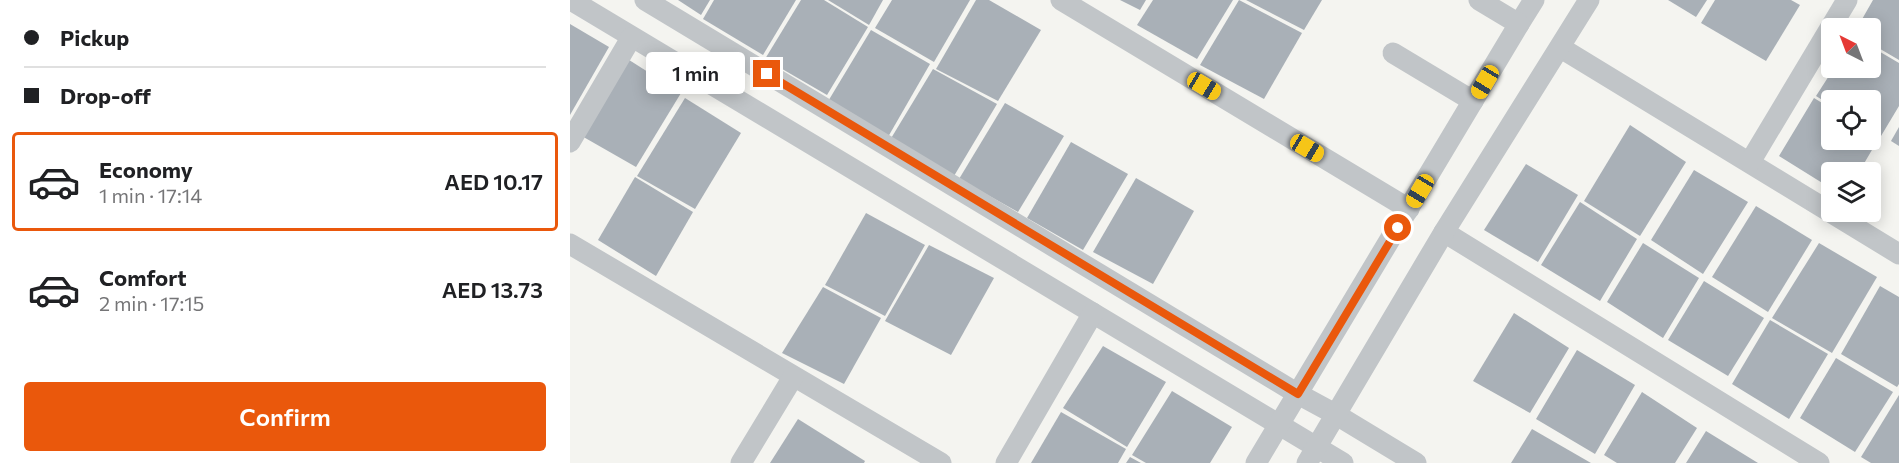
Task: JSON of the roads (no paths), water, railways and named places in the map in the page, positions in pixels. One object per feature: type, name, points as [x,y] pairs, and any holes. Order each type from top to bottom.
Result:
[{"type":"street","points":[[571,0],[1279,424],[1312,455],[1344,463]]},
{"type":"street","points":[[645,0],[1416,463]]},
{"type":"street","points":[[1061,0],[1409,209]]},
{"type":"street","points":[[1479,0],[1519,24]]},
{"type":"street","points":[[1256,463],[1534,0]]},
{"type":"street","points":[[1312,455],[1444,232],[1589,0]]},
{"type":"street","points":[[1750,162],[1847,0]]},
{"type":"street","points":[[570,142],[631,38]]},
{"type":"street","points":[[1561,48],[1899,254]]},
{"type":"street","points":[[1393,53],[1473,102]]},
{"type":"street","points":[[1444,232],[1819,463]]},
{"type":"street","points":[[570,244],[941,463]]},
{"type":"street","points":[[1006,463],[1093,313]]},
{"type":"street","points":[[741,463],[793,377]]}]
